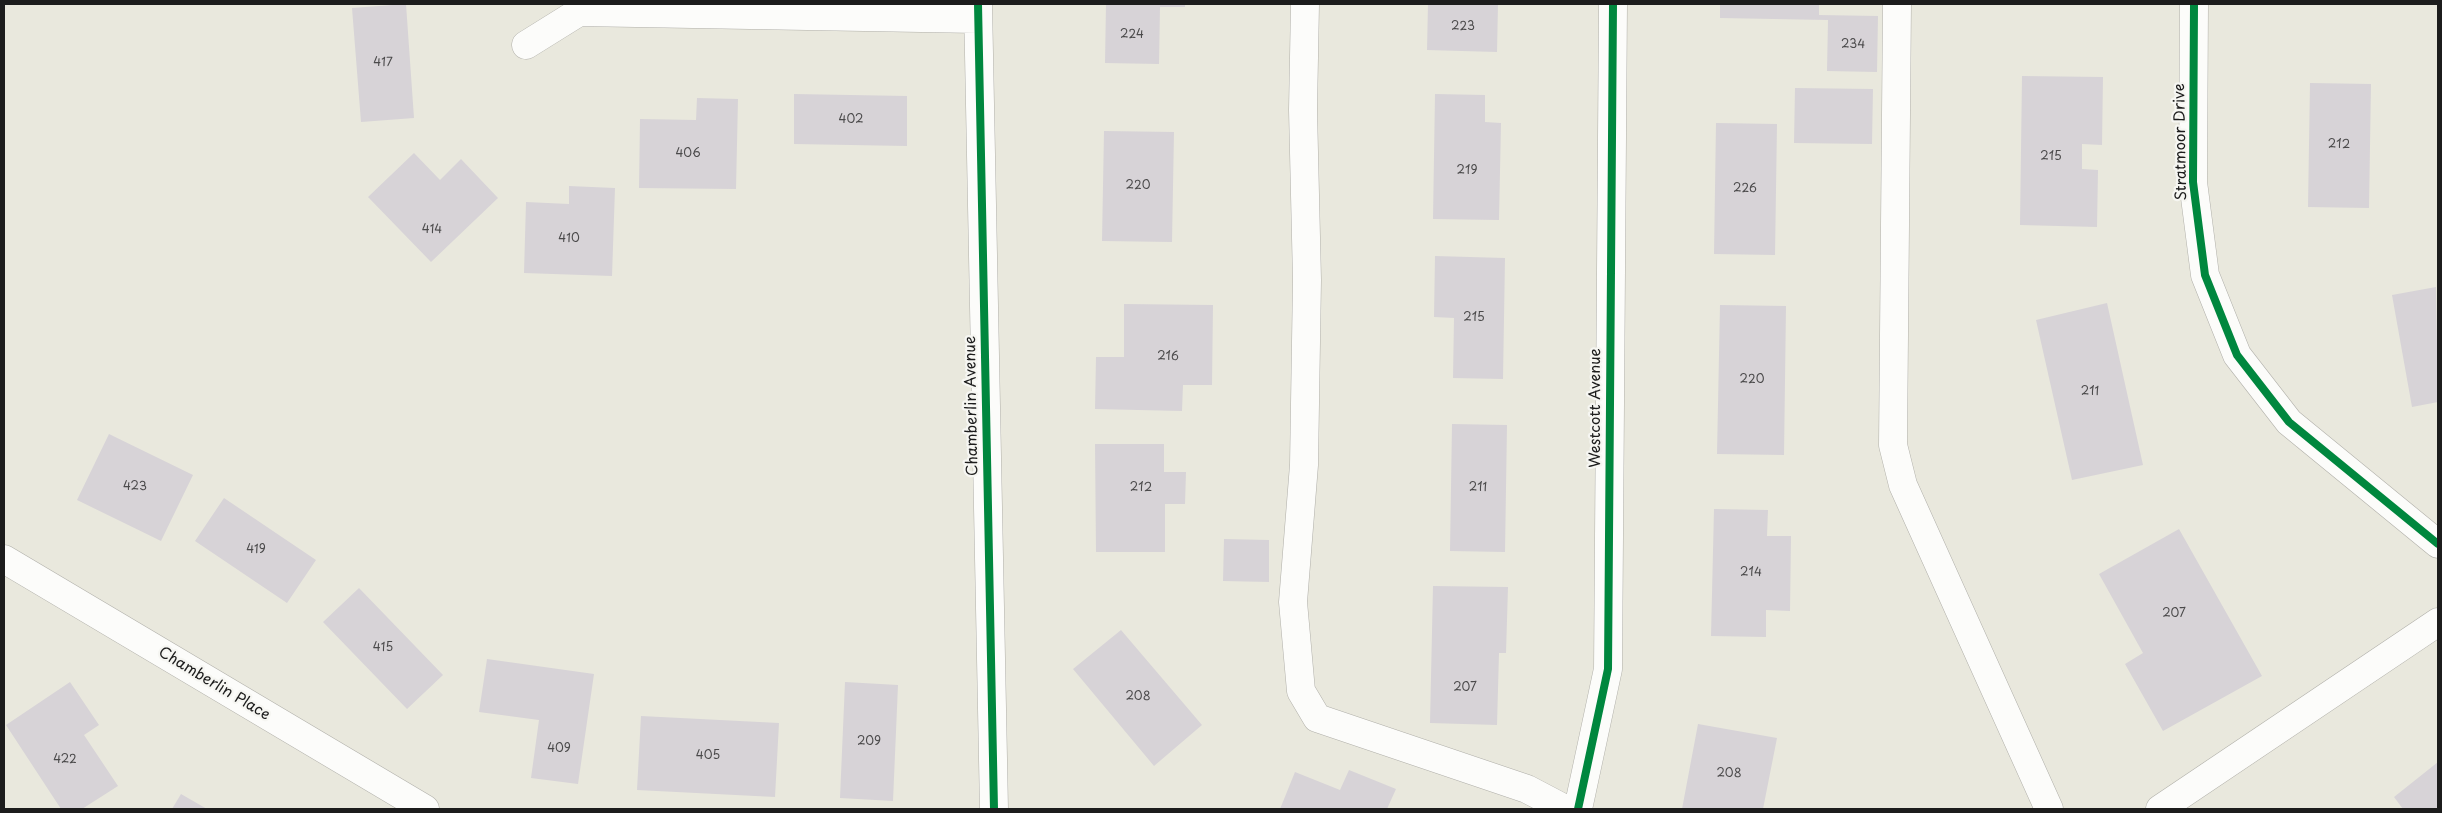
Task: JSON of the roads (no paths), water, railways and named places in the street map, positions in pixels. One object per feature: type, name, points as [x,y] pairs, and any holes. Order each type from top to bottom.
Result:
[{"type":"street","points":[[1305,4],[1303,110],[1307,280],[1304,465],[1293,602],[1301,691],[1317,718],[1527,789],[1565,809]]},
{"type":"street","name":"Westcott Avenue","points":[[1578,809],[1608,669],[1613,4]]},
{"type":"street","points":[[1897,4],[1893,445],[1903,485],[2049,809]]},
{"type":"street","name":"Stratmoor Drive","points":[[2194,4],[2193,182],[2205,275],[2237,355],[2289,422],[2438,544]]},
{"type":"street","points":[[526,45],[580,12],[978,11]]},
{"type":"street","name":"Chamberlin Avenue","points":[[978,11],[995,809]]},
{"type":"street","name":"Chamberlin Place","points":[[4,559],[425,809]]},
{"type":"street","points":[[2160,809],[2438,622]]}]
